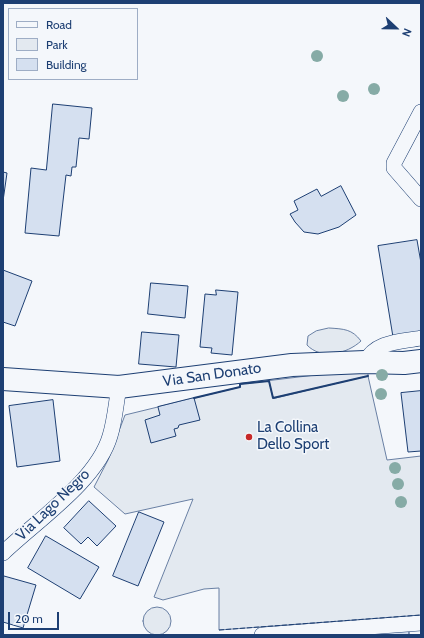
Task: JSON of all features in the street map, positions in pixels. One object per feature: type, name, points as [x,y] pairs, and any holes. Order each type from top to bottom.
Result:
[{"type":"street","points":[[421,112],[394,163],[394,168],[421,199]]},
{"type":"street","points":[[365,362],[370,353],[380,346],[421,338]]},
{"type":"street","name":"Via San Donato","points":[[3,378],[119,387],[292,365],[365,362],[404,363],[421,361]]},
{"type":"street","name":"Via Lago Negro","points":[[3,553],[76,488],[100,456],[110,437],[119,387]]},
{"type":"street","points":[[262,635],[421,623]]},
{"type":"green space","points":[[329,328],[347,330],[358,337],[361,341],[349,349],[334,354],[319,353],[307,345],[308,336],[316,331]]},
{"type":"green space","points":[[368,376],[387,460],[421,456],[421,615],[219,630],[219,588],[204,589],[163,600],[154,597],[193,499],[125,514],[94,487],[108,460],[125,415],[240,387],[240,384],[269,381],[274,398]]},
{"type":"green space","points":[[157,607],[167,611],[171,621],[167,631],[157,635],[147,631],[143,621],[147,611]]},
{"type":"shaded area","points":[[368,369],[368,376],[273,398],[269,381]]},
{"type":"building","points":[[53,104],[92,108],[89,139],[79,138],[76,167],[72,167],[71,176],[66,175],[59,236],[25,233],[31,168],[46,170]]},
{"type":"building","points":[[3,172],[7,173],[3,201]]},
{"type":"building","points":[[341,186],[356,215],[339,227],[318,234],[304,232],[290,214],[298,210],[294,201],[317,189],[321,196]]},
{"type":"building","points":[[417,240],[421,263],[421,332],[393,337],[378,246]]},
{"type":"building","points":[[3,270],[32,281],[15,326],[3,322]]},
{"type":"building","points":[[151,283],[188,286],[185,318],[148,314]]},
{"type":"building","points":[[216,290],[238,292],[232,355],[211,353],[212,348],[200,347],[205,294],[216,295]]},
{"type":"building","points":[[142,332],[179,335],[176,367],[139,364]]},
{"type":"building","points":[[421,391],[421,451],[408,452],[401,393]]},
{"type":"building","points":[[194,398],[200,420],[179,425],[178,428],[174,429],[176,436],[151,443],[145,420],[160,415],[158,407]]},
{"type":"building","points":[[53,400],[60,461],[17,467],[9,406]]},
{"type":"building","points":[[89,501],[116,526],[97,546],[88,537],[81,544],[64,528]]},
{"type":"building","points":[[139,512],[164,522],[138,586],[113,576]]},
{"type":"building","points":[[46,536],[99,567],[80,599],[28,568]]},
{"type":"building","points":[[4,576],[36,585],[23,628],[3,622]]},
{"type":"building","points":[[409,630],[409,635],[377,635],[377,633]]},
{"type":"fence","points":[[219,630],[421,615]]},
{"type":"wall","points":[[194,398],[240,387],[240,384],[269,381],[273,398],[368,376]]},
{"type":"place","name":"La Collina Dello Sport","points":[[249,437]]}]
